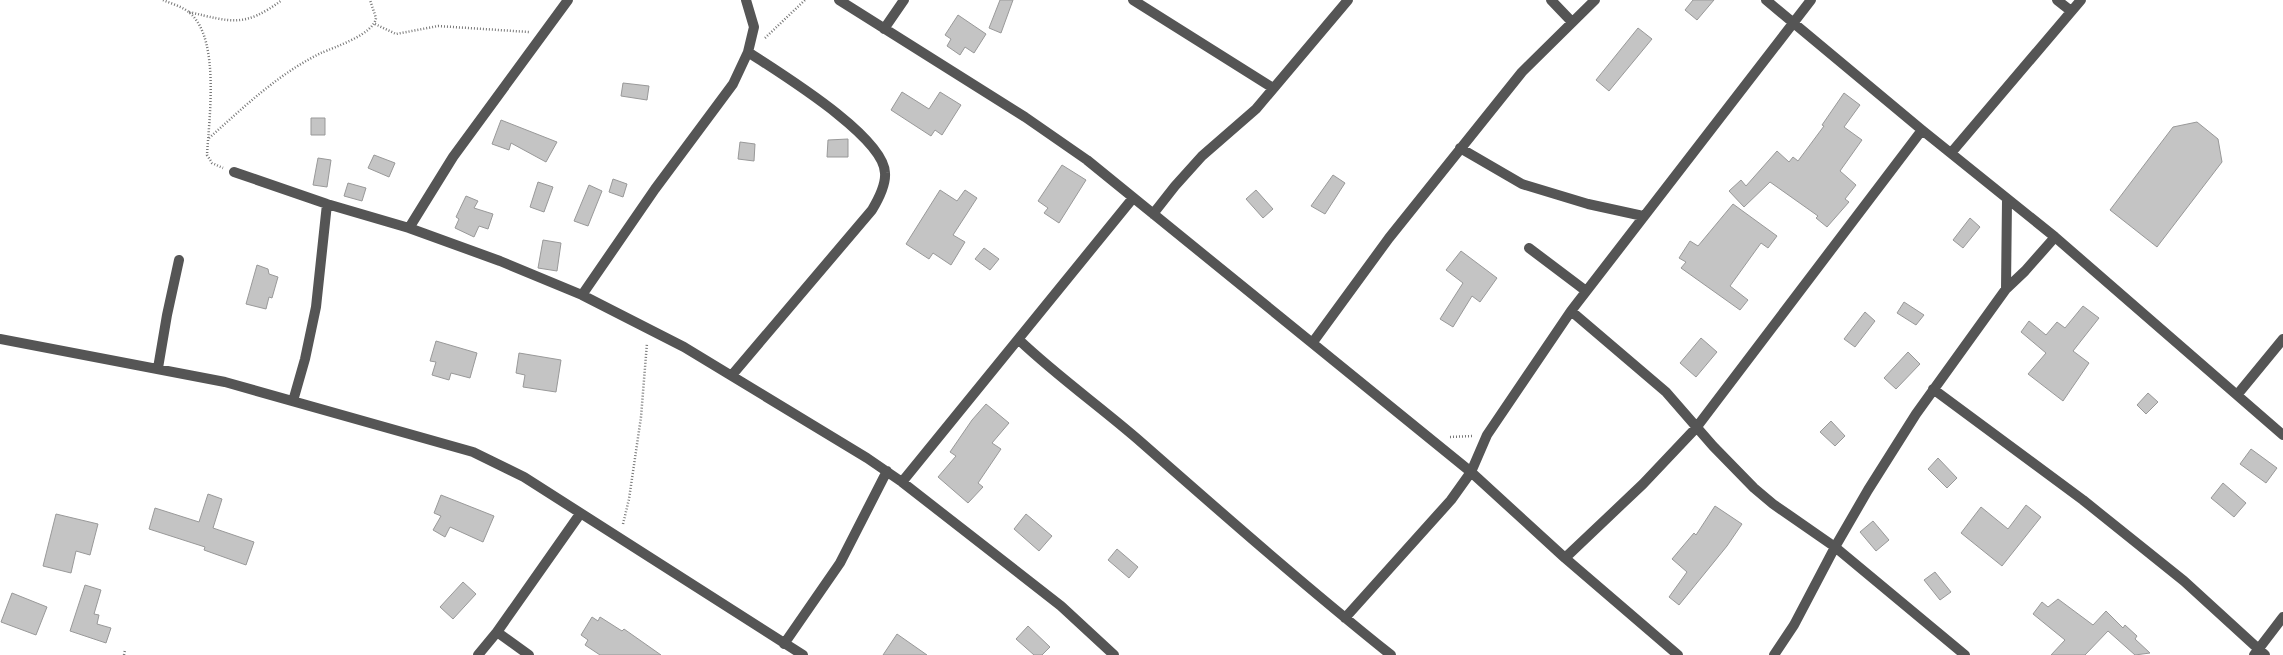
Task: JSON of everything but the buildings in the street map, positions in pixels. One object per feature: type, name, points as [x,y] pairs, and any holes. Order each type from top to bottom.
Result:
[{"type":"street","points":[[409,228],[453,157],[568,0]]},
{"type":"street","points":[[582,295],[655,189],[722,101],[733,84],[748,52],[754,27],[746,0]]},
{"type":"street","points":[[839,0],[1053,135],[1313,342],[1429,439],[1471,472],[1565,558],[1678,655]]},
{"type":"street","points":[[884,29],[904,0]]},
{"type":"street","points":[[1132,0],[1273,88]]},
{"type":"street","points":[[1153,214],[1202,156],[1256,109],[1348,0]]},
{"type":"street","points":[[1551,0],[1572,22]]},
{"type":"street","points":[[1313,342],[1390,238],[1460,148],[1522,72],[1595,0]]},
{"type":"street","points":[[1766,0],[1792,24],[2055,237],[2283,435]]},
{"type":"street","points":[[1345,618],[1451,500],[1471,472],[1487,435],[1571,310],[1811,0]]},
{"type":"street","points":[[2057,0],[2071,11]]},
{"type":"street","points":[[1951,153],[2081,0]]},
{"type":"street","points":[[732,376],[872,210],[881,191],[886,173],[882,162],[875,151],[836,112],[748,52]]},
{"type":"street","points":[[1565,558],[1643,484],[1696,428],[1922,130]]},
{"type":"street","points":[[1460,148],[1522,184],[1588,204],[1643,216]]},
{"type":"street","points":[[234,172],[327,204],[409,228],[500,261],[582,295],[649,328],[732,376],[887,471],[1061,606],[1114,655]]},
{"type":"street","points":[[902,482],[1133,198]]},
{"type":"street","points":[[2006,289],[2008,200]]},
{"type":"street","points":[[293,401],[305,359],[316,307],[327,204]]},
{"type":"street","points":[[1774,655],[1794,625],[1835,547],[1893,448],[1933,389],[2006,289],[2025,271],[2055,237]]},
{"type":"street","points":[[1529,248],[1586,291]]},
{"type":"street","points":[[158,368],[167,315],[180,260]]},
{"type":"street","points":[[1571,310],[1666,392],[1696,428],[1763,496],[1835,547],[1965,655]]},
{"type":"street","points":[[0,339],[225,382],[473,452],[524,477],[618,539],[803,655]]},
{"type":"street","points":[[2237,395],[2283,339]]},
{"type":"street","points":[[1019,340],[1049,368],[1141,442],[1345,618],[1391,655]]},
{"type":"street","points":[[1933,389],[2083,500],[2184,581],[2259,653],[2283,617]]},
{"type":"street","points":[[784,644],[840,563],[887,471]]},
{"type":"street","points":[[478,655],[497,632],[580,514]]},
{"type":"street","points":[[497,632],[529,655]]},
{"type":"path","points":[[163,0],[189,12],[230,21],[248,20],[269,10],[282,0]]},
{"type":"path","points":[[209,138],[268,85],[313,57],[370,30],[375,24],[376,18],[370,0]]},
{"type":"path","points":[[748,52],[786,20],[806,0]]},
{"type":"path","points":[[189,12],[200,26],[209,61],[212,90],[207,155],[210,161],[234,172]]},
{"type":"path","points":[[375,24],[396,34],[438,26],[543,33]]},
{"type":"path","points":[[618,539],[629,499],[640,417],[649,328]]},
{"type":"path","points":[[1429,439],[1487,435]]},
{"type":"path","points":[[124,655],[125,650]]}]
